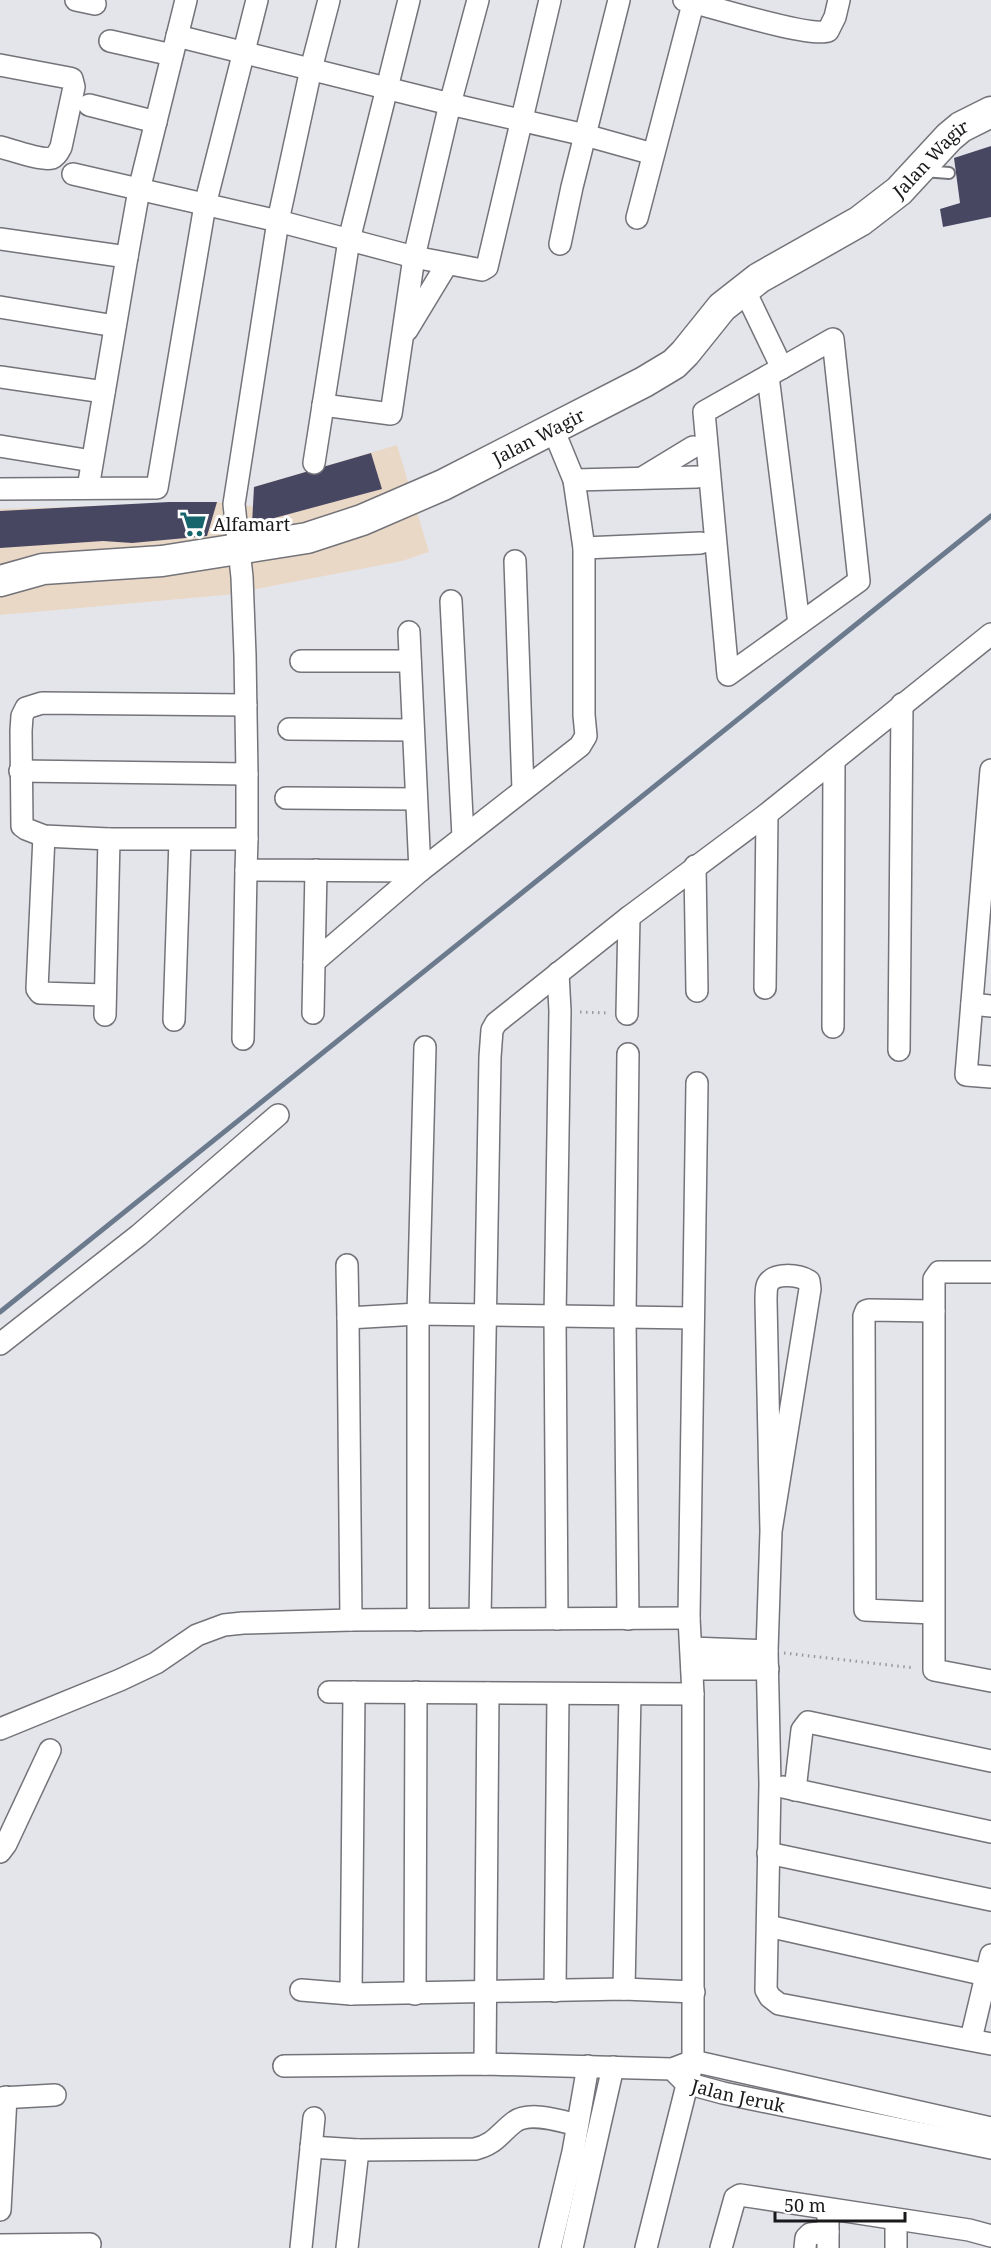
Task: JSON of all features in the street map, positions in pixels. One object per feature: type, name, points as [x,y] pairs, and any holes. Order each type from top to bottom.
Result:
[{"type":"street","points":[[88,489],[139,190],[186,0]]},
{"type":"street","points":[[0,489],[157,488],[205,206],[257,0]]},
{"type":"street","points":[[243,1039],[247,839],[246,705],[242,588],[234,504],[278,221],[311,69],[329,0]]},
{"type":"street","points":[[314,463],[349,240],[409,0]]},
{"type":"street","points":[[323,405],[391,414],[414,257],[450,104],[478,0]]},
{"type":"street","points":[[73,174],[278,221],[414,257],[475,271],[482,270],[487,267],[550,0]]},
{"type":"street","points":[[560,244],[619,0]]},
{"type":"street","points":[[637,218],[690,1],[792,28],[822,33],[828,31],[835,17],[839,0]]},
{"type":"street","points":[[110,41],[175,45],[243,53],[585,135],[653,154]]},
{"type":"street","points":[[0,64],[69,78],[72,79],[74,87],[61,147],[57,155],[43,158],[0,147]]},
{"type":"street","points":[[89,105],[156,122]]},
{"type":"street","name":"Jalan Wagir","points":[[0,581],[43,569],[162,561],[307,538],[362,520],[443,484],[644,382],[674,364],[722,306],[759,278],[860,221],[899,191],[961,127],[991,112]]},
{"type":"street","points":[[0,239],[127,257]]},
{"type":"street","points":[[402,339],[447,264]]},
{"type":"street","points":[[744,289],[775,372],[799,624]]},
{"type":"street","points":[[0,307],[115,326]]},
{"type":"street","points":[[833,339],[859,581],[728,675],[704,412],[775,372],[833,339]]},
{"type":"street","points":[[0,377],[104,392]]},
{"type":"street","points":[[314,962],[420,871],[579,746],[586,736],[584,548],[574,480],[553,429]]},
{"type":"street","points":[[0,446],[92,461]]},
{"type":"street","points":[[641,478],[693,447]]},
{"type":"street","points":[[574,480],[697,477]]},
{"type":"street","points":[[584,548],[701,543]]},
{"type":"street","points":[[515,561],[523,790]]},
{"type":"street","points":[[451,600],[463,837]]},
{"type":"street","points":[[409,632],[420,871]]},
{"type":"street","points":[[480,1618],[492,1030],[502,1017],[695,866],[767,814],[991,634]]},
{"type":"street","points":[[301,661],[410,661]]},
{"type":"street","points":[[246,705],[42,703],[32,705],[26,708],[22,716],[20,771],[22,826],[44,836],[109,839],[247,839]]},
{"type":"street","points":[[899,1050],[902,704]]},
{"type":"street","points":[[289,729],[413,730]]},
{"type":"street","points":[[832,1027],[834,760]]},
{"type":"street","points":[[991,770],[982,1005],[966,1075],[991,1077]]},
{"type":"street","points":[[20,771],[246,774]]},
{"type":"street","points":[[286,798],[416,799]]},
{"type":"street","points":[[765,988],[767,814]]},
{"type":"street","points":[[44,836],[37,989],[40,993],[105,1005],[109,839]]},
{"type":"street","points":[[174,1020],[180,840]]},
{"type":"street","points":[[695,866],[697,991]]},
{"type":"street","points":[[246,870],[420,871]]},
{"type":"street","points":[[313,1013],[316,870]]},
{"type":"street","points":[[627,1014],[629,917]]},
{"type":"street","points":[[557,1619],[555,1317],[560,1011],[558,973]]},
{"type":"street","points":[[418,1620],[418,1314],[424,1047]]},
{"type":"street","points":[[628,1054],[625,1317],[628,1619]]},
{"type":"street","points":[[693,2061],[693,1694],[689,1618],[697,1083]]},
{"type":"street","points":[[0,1344],[139,1235],[278,1115]]},
{"type":"street","points":[[347,1265],[351,1620]]},
{"type":"street","points":[[991,1272],[939,1272],[934,1279],[933,1311],[934,1670],[991,1682]]},
{"type":"street","points":[[768,1926],[989,1965],[981,2041],[779,2004],[770,1997],[766,1990],[771,1531],[767,1286],[778,1276],[792,1276],[809,1281],[810,1289],[771,1531]]},
{"type":"street","points":[[933,1311],[869,1310],[864,1316],[865,1610],[933,1613]]},
{"type":"street","points":[[348,1318],[418,1314],[692,1318]]},
{"type":"street","points":[[0,1729],[156,1664],[197,1635],[224,1625],[480,1618],[689,1618]]},
{"type":"street","points":[[692,1658],[768,1660]]},
{"type":"street","points":[[329,1692],[693,1694]]},
{"type":"street","points":[[351,1994],[354,1692]]},
{"type":"street","points":[[415,1994],[416,1692]]},
{"type":"street","points":[[484,2064],[488,1693]]},
{"type":"street","points":[[624,1989],[630,1694]]},
{"type":"street","points":[[555,1991],[558,1695]]},
{"type":"street","points":[[795,1790],[802,1730],[808,1722],[991,1761]]},
{"type":"street","points":[[0,1852],[6,1844],[50,1750]]},
{"type":"street","points":[[770,1785],[991,1832]]},
{"type":"street","points":[[768,1853],[991,1900]]},
{"type":"street","points":[[301,1990],[351,1994],[624,1989],[694,1992]]},
{"type":"street","name":"Jalan Jeruk","points":[[679,2076],[693,2061],[991,2128]]},
{"type":"street","points":[[284,2066],[484,2064],[588,2066],[679,2076],[646,2248]]},
{"type":"street","points":[[550,2248],[578,2125],[588,2066]]},
{"type":"street","points":[[572,2248],[613,2067]]},
{"type":"street","name":"Jalan Jeruk","points":[[679,2076],[991,2148]]},
{"type":"street","points":[[0,2210],[3,2098],[55,2095]]},
{"type":"street","points":[[311,2147],[358,2150],[475,2149],[497,2140],[513,2123],[524,2118],[539,2117],[578,2125]]},
{"type":"street","points":[[301,2248],[314,2118]]},
{"type":"street","points":[[346,2248],[358,2150]]},
{"type":"street","points":[[721,2248],[735,2198],[740,2195],[896,2220],[969,2239],[991,2236]]},
{"type":"street","points":[[805,2248],[806,2238],[810,2234],[828,2240],[828,2210]]},
{"type":"street","points":[[729,2215],[733,2248]]},
{"type":"street","points":[[896,2220],[896,2248]]},
{"type":"street","points":[[0,2245],[90,2244]]},
{"type":"lane","points":[[917,170],[949,173]]},
{"type":"path","points":[[560,1011],[627,1014]]},
{"type":"path","points":[[768,1660],[934,1670]]},
{"type":"shaded area","points":[[397,445],[429,552],[402,561],[225,595],[0,615],[0,509],[217,502],[253,506],[254,487]]},
{"type":"building","points":[[991,146],[991,217],[943,227],[940,209],[960,203],[954,158]]},
{"type":"building","points":[[371,453],[382,489],[252,524],[254,487]]},
{"type":"building","points":[[169,502],[217,502],[207,536],[132,543],[103,541],[0,548],[0,511]]},
{"type":"waterway","points":[[0,1312],[991,516]]},
{"type":"place","name":"Alfamart","points":[[193,524]]}]
